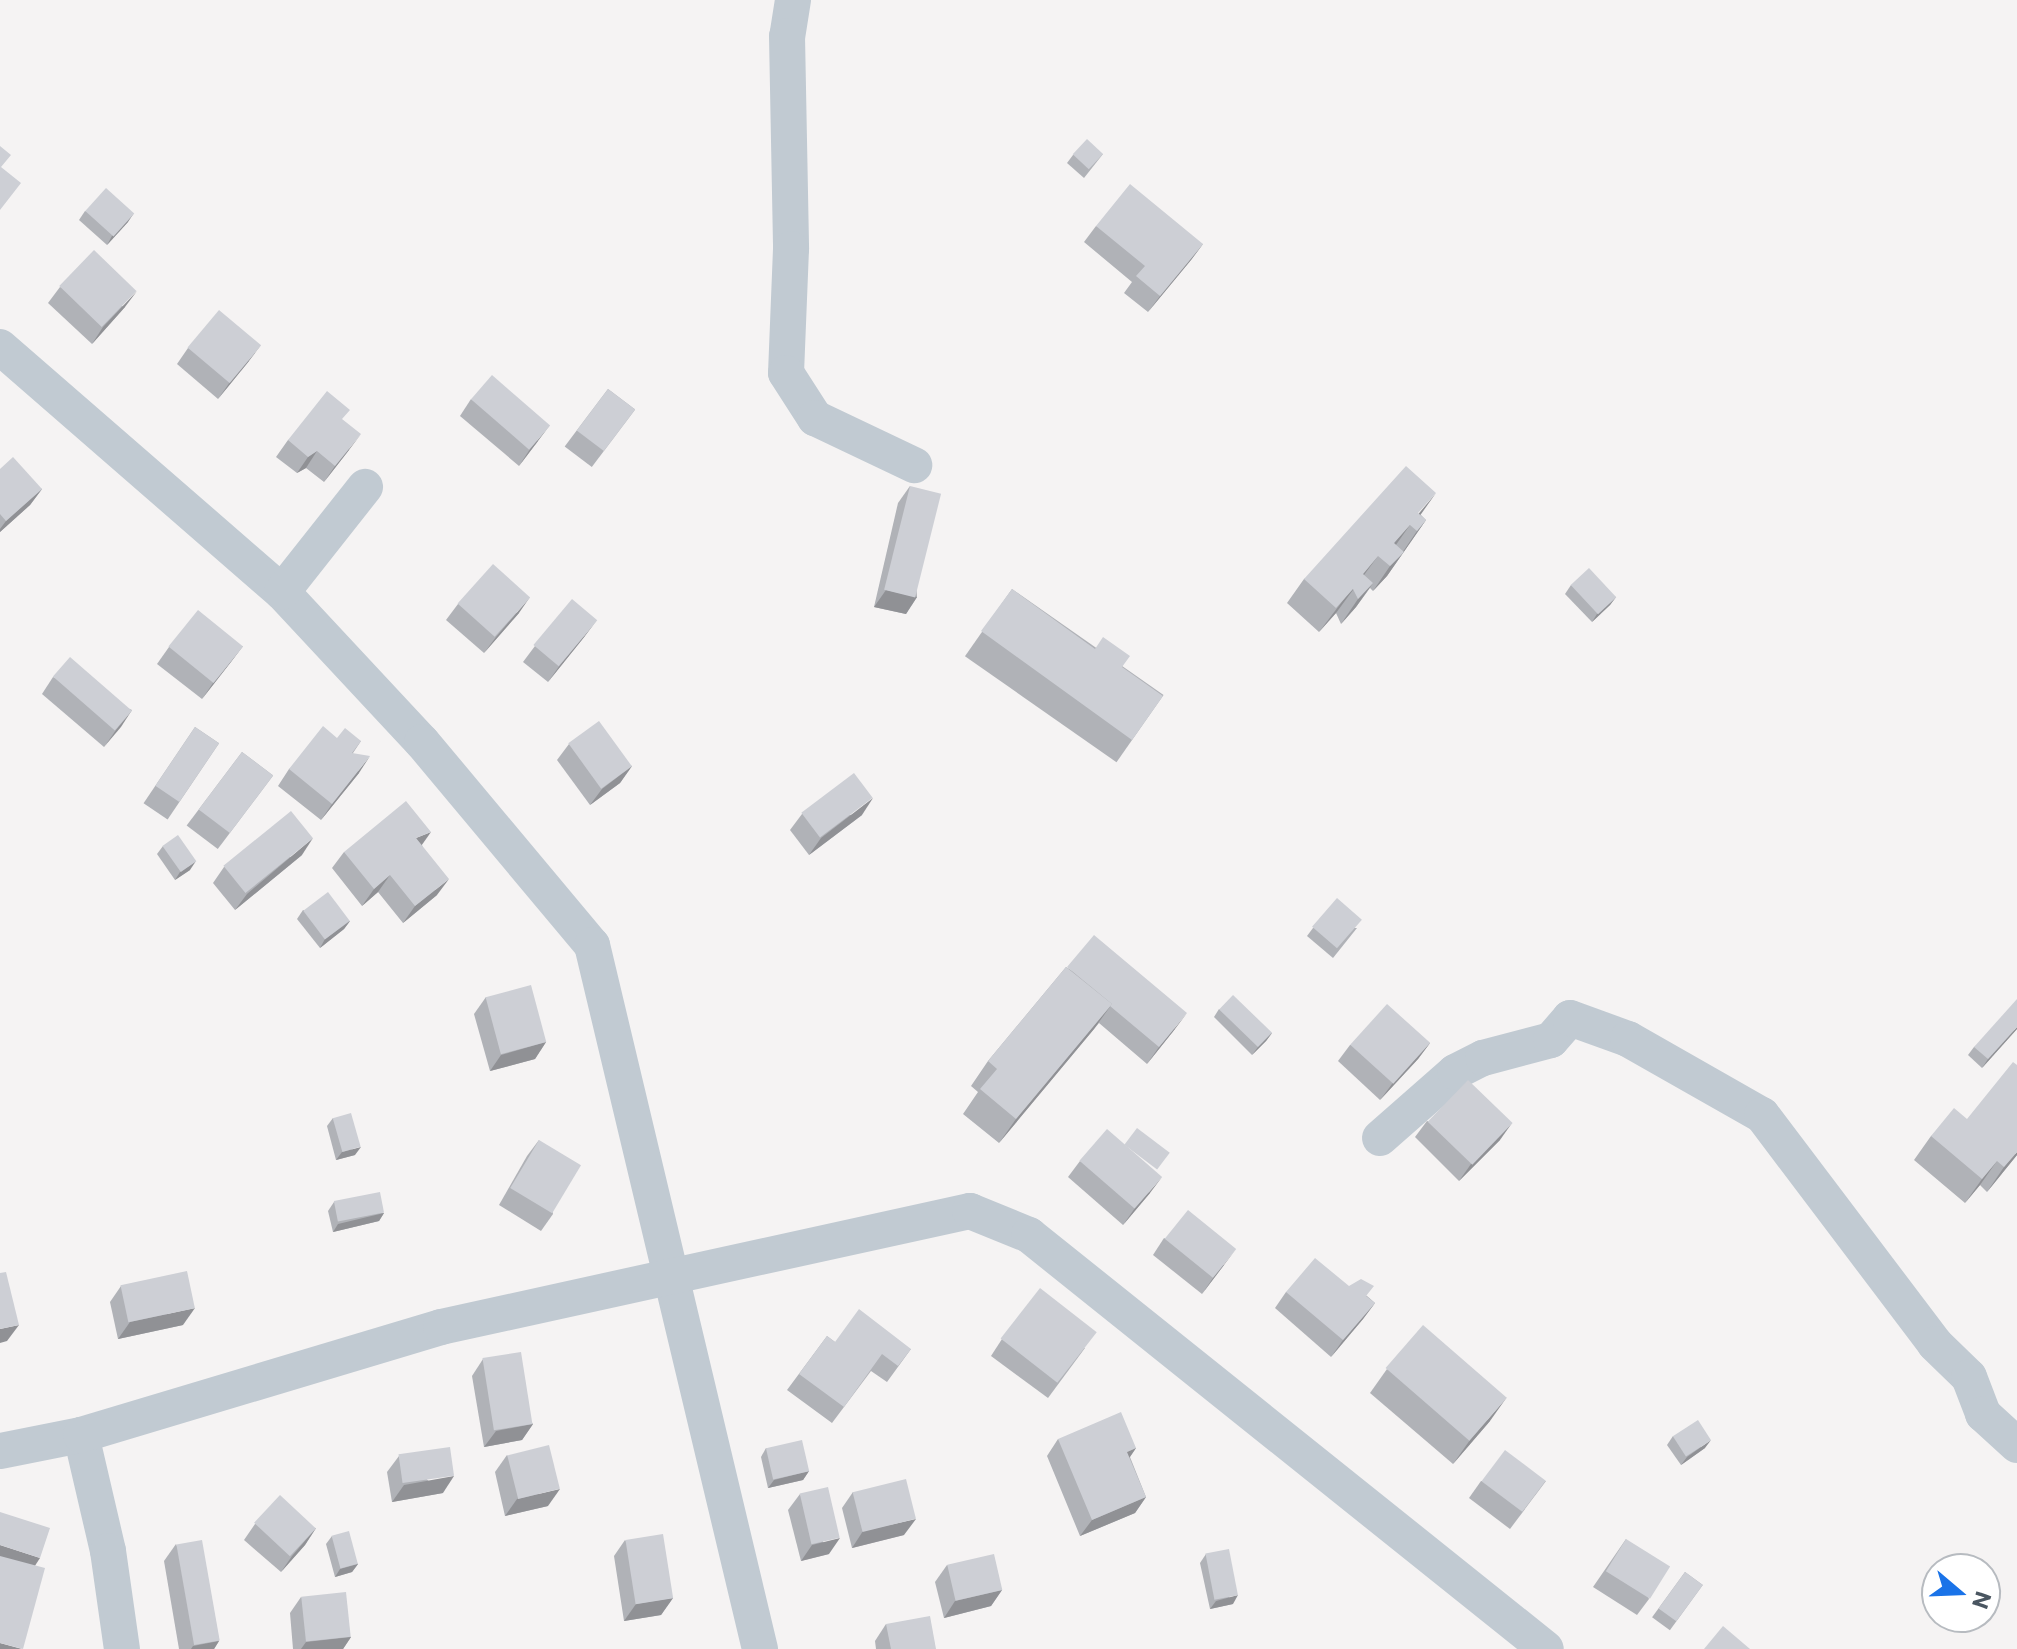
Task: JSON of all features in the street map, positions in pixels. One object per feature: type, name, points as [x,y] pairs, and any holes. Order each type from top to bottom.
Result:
[{"type":"street","points":[[793,0],[787,36],[791,249],[786,373],[815,418],[914,465]]},
{"type":"street","points":[[0,347],[282,592],[422,742],[592,945],[760,1649]]},
{"type":"street","points":[[282,592],[365,487]]},
{"type":"street","points":[[1380,1138],[1455,1072],[1483,1058],[1551,1040],[1570,1018],[1628,1039],[1762,1115],[1926,1333],[1969,1377],[1983,1414],[2017,1445]]},
{"type":"street","points":[[0,1451],[81,1435],[441,1327],[671,1280],[970,1211],[1029,1235],[1546,1649]]},
{"type":"street","points":[[81,1435],[108,1551],[122,1649]]},
{"type":"building","points":[[1087,139],[1103,154],[1089,169],[1073,154]]},
{"type":"building","points":[[0,146],[11,155],[1,167],[21,183],[0,210]]},
{"type":"building","points":[[1130,184],[1203,244],[1160,296],[1136,276],[1145,266],[1096,226]]},
{"type":"building","points":[[106,188],[134,213],[113,236],[85,211]]},
{"type":"building","points":[[94,250],[136,291],[102,327],[59,286]]},
{"type":"building","points":[[219,310],[261,345],[230,383],[188,348]]},
{"type":"building","points":[[492,375],[550,426],[529,450],[471,399]]},
{"type":"building","points":[[608,389],[635,409],[604,451],[577,431]]},
{"type":"building","points":[[327,391],[350,410],[342,419],[361,434],[335,466],[317,451],[308,457],[288,440]]},
{"type":"building","points":[[13,457],[42,489],[6,521],[0,514],[0,469]]},
{"type":"building","points":[[1406,466],[1436,493],[1418,513],[1426,520],[1417,531],[1410,525],[1394,543],[1404,552],[1390,566],[1378,556],[1363,574],[1373,583],[1358,599],[1353,589],[1336,608],[1304,579]]},
{"type":"building","points":[[910,486],[941,494],[915,598],[884,590]]},
{"type":"building","points":[[493,564],[530,597],[495,637],[458,603]]},
{"type":"building","points":[[1589,568],[1616,597],[1598,614],[1571,585]]},
{"type":"building","points":[[1012,589],[1095,649],[1103,637],[1130,656],[1122,667],[1163,696],[1132,740],[981,631]]},
{"type":"building","points":[[572,599],[597,620],[559,666],[533,645]]},
{"type":"building","points":[[198,610],[243,647],[213,683],[168,647]]},
{"type":"building","points":[[70,657],[132,711],[115,730],[53,677]]},
{"type":"building","points":[[599,721],[632,766],[601,789],[568,743]]},
{"type":"building","points":[[323,726],[337,738],[345,728],[361,741],[352,753],[370,756],[332,804],[289,769]]},
{"type":"building","points":[[195,727],[219,743],[179,802],[155,786]]},
{"type":"building","points":[[242,752],[273,775],[230,833],[199,810]]},
{"type":"building","points":[[854,773],[873,798],[820,837],[801,813]]},
{"type":"building","points":[[406,801],[431,832],[416,838],[449,879],[415,906],[390,875],[374,889],[344,852]]},
{"type":"building","points":[[291,811],[313,838],[245,893],[223,866]]},
{"type":"building","points":[[178,835],[196,861],[181,872],[162,846]]},
{"type":"building","points":[[328,892],[350,921],[325,939],[303,911]]},
{"type":"building","points":[[1337,898],[1362,920],[1337,948],[1312,927]]},
{"type":"building","points":[[1094,935],[1187,1013],[1159,1047],[1067,967]]},
{"type":"building","points":[[1066,967],[1112,1004],[1016,1119],[980,1089],[997,1069],[988,1061]]},
{"type":"building","points":[[531,985],[546,1042],[501,1054],[486,997]]},
{"type":"building","points":[[1233,995],[1272,1033],[1258,1047],[1219,1009]]},
{"type":"building","points":[[2017,999],[2017,1027],[1988,1059],[1974,1047]]},
{"type":"building","points":[[1387,1004],[1430,1043],[1393,1084],[1350,1045]]},
{"type":"building","points":[[2013,1062],[2017,1065],[2017,1152],[2004,1167],[1997,1161],[1982,1179],[1931,1136],[1954,1108],[1967,1119]]},
{"type":"building","points":[[1468,1080],[1513,1123],[1472,1165],[1428,1122]]},
{"type":"building","points":[[351,1113],[361,1147],[342,1152],[333,1118]]},
{"type":"building","points":[[1137,1128],[1170,1153],[1157,1169],[1124,1145]]},
{"type":"building","points":[[1107,1129],[1162,1177],[1135,1209],[1079,1161]]},
{"type":"building","points":[[539,1140],[581,1165],[552,1213],[510,1188]]},
{"type":"building","points":[[380,1192],[384,1213],[338,1222],[334,1201]]},
{"type":"building","points":[[1188,1210],[1236,1249],[1213,1278],[1165,1239]]},
{"type":"building","points":[[1315,1258],[1349,1286],[1361,1279],[1374,1286],[1366,1296],[1375,1303],[1343,1340],[1286,1292]]},
{"type":"building","points":[[187,1271],[195,1308],[128,1322],[120,1285]]},
{"type":"building","points":[[6,1272],[19,1325],[0,1329],[0,1273]]},
{"type":"building","points":[[1040,1288],[1097,1332],[1057,1383],[1001,1338]]},
{"type":"building","points":[[859,1309],[911,1349],[898,1366],[882,1354],[844,1407],[799,1374],[827,1336],[835,1342]]},
{"type":"building","points":[[1423,1325],[1507,1398],[1469,1441],[1386,1368]]},
{"type":"building","points":[[521,1352],[532,1424],[494,1430],[482,1358]]},
{"type":"building","points":[[1121,1412],[1136,1448],[1127,1452],[1146,1497],[1092,1520],[1058,1439]]},
{"type":"building","points":[[1698,1420],[1711,1440],[1686,1456],[1673,1436]]},
{"type":"building","points":[[802,1440],[809,1471],[773,1480],[766,1448]]},
{"type":"building","points":[[549,1445],[560,1489],[518,1499],[507,1455]]},
{"type":"building","points":[[450,1447],[454,1476],[403,1483],[399,1454]]},
{"type":"building","points":[[1505,1450],[1546,1481],[1522,1512],[1482,1481]]},
{"type":"building","points":[[906,1479],[916,1519],[863,1532],[853,1492]]},
{"type":"building","points":[[828,1487],[840,1538],[811,1544],[800,1494]]},
{"type":"building","points":[[280,1495],[316,1528],[290,1556],[254,1523]]},
{"type":"building","points":[[0,1512],[50,1528],[40,1558],[0,1545]]},
{"type":"building","points":[[349,1531],[358,1564],[340,1569],[332,1536]]},
{"type":"building","points":[[663,1534],[673,1598],[636,1604],[625,1540]]},
{"type":"building","points":[[1626,1539],[1670,1567],[1650,1599],[1606,1571]]},
{"type":"building","points":[[202,1540],[220,1640],[194,1645],[176,1545]]},
{"type":"building","points":[[1229,1549],[1238,1595],[1214,1600],[1205,1554]]},
{"type":"building","points":[[994,1554],[1002,1590],[956,1601],[947,1565]]},
{"type":"building","points":[[0,1556],[45,1568],[23,1649],[0,1643]]},
{"type":"building","points":[[1685,1572],[1703,1585],[1676,1621],[1659,1608]]},
{"type":"building","points":[[346,1592],[351,1637],[306,1641],[301,1597]]},
{"type":"building","points":[[930,1616],[936,1649],[891,1649],[886,1624]]},
{"type":"building","points":[[1723,1626],[1750,1649],[1704,1649]]}]
